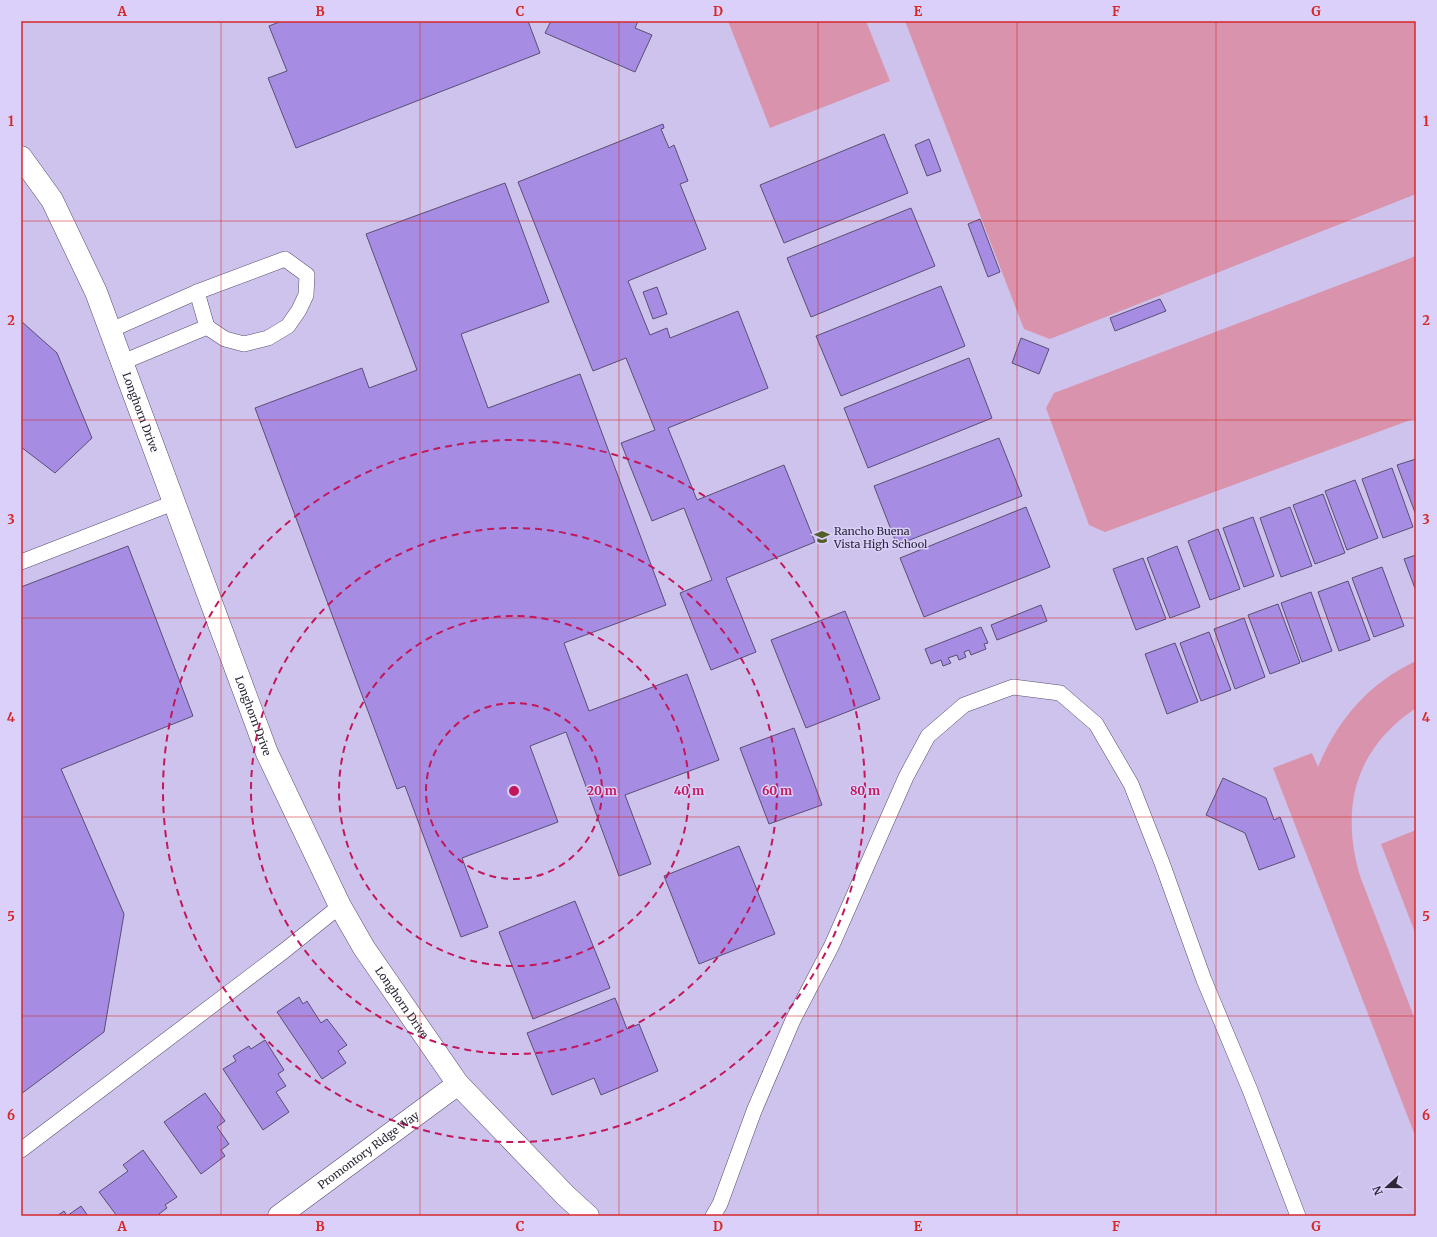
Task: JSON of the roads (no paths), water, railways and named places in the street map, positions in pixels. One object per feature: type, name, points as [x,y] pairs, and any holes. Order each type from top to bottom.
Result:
[{"type":"street","name":"Longhorn Drive","points":[[21,156],[52,200],[96,292],[267,753],[340,906],[364,948],[458,1084],[566,1196],[588,1216]]},
{"type":"street","name":"Promontory Ridge Way","points":[[279,1216],[458,1084]]},
{"type":"lane","points":[[111,330],[197,292],[285,259],[307,275],[306,295],[299,310],[288,326],[268,338],[244,344],[225,339],[207,327],[197,292]]},
{"type":"lane","points":[[123,362],[207,327]]},
{"type":"lane","points":[[21,562],[173,503]]},
{"type":"lane","points":[[713,1216],[720,1204],[754,1111],[793,1020],[832,945],[906,777],[928,736],[964,705],[1013,687],[1060,693],[1096,724],[1131,784],[1162,863],[1204,980],[1250,1090],[1298,1216]]},
{"type":"lane","points":[[21,1150],[284,951],[340,906]]},
{"type":"place","name":"Rancho Buena Vista High School","points":[[822,537]]}]
